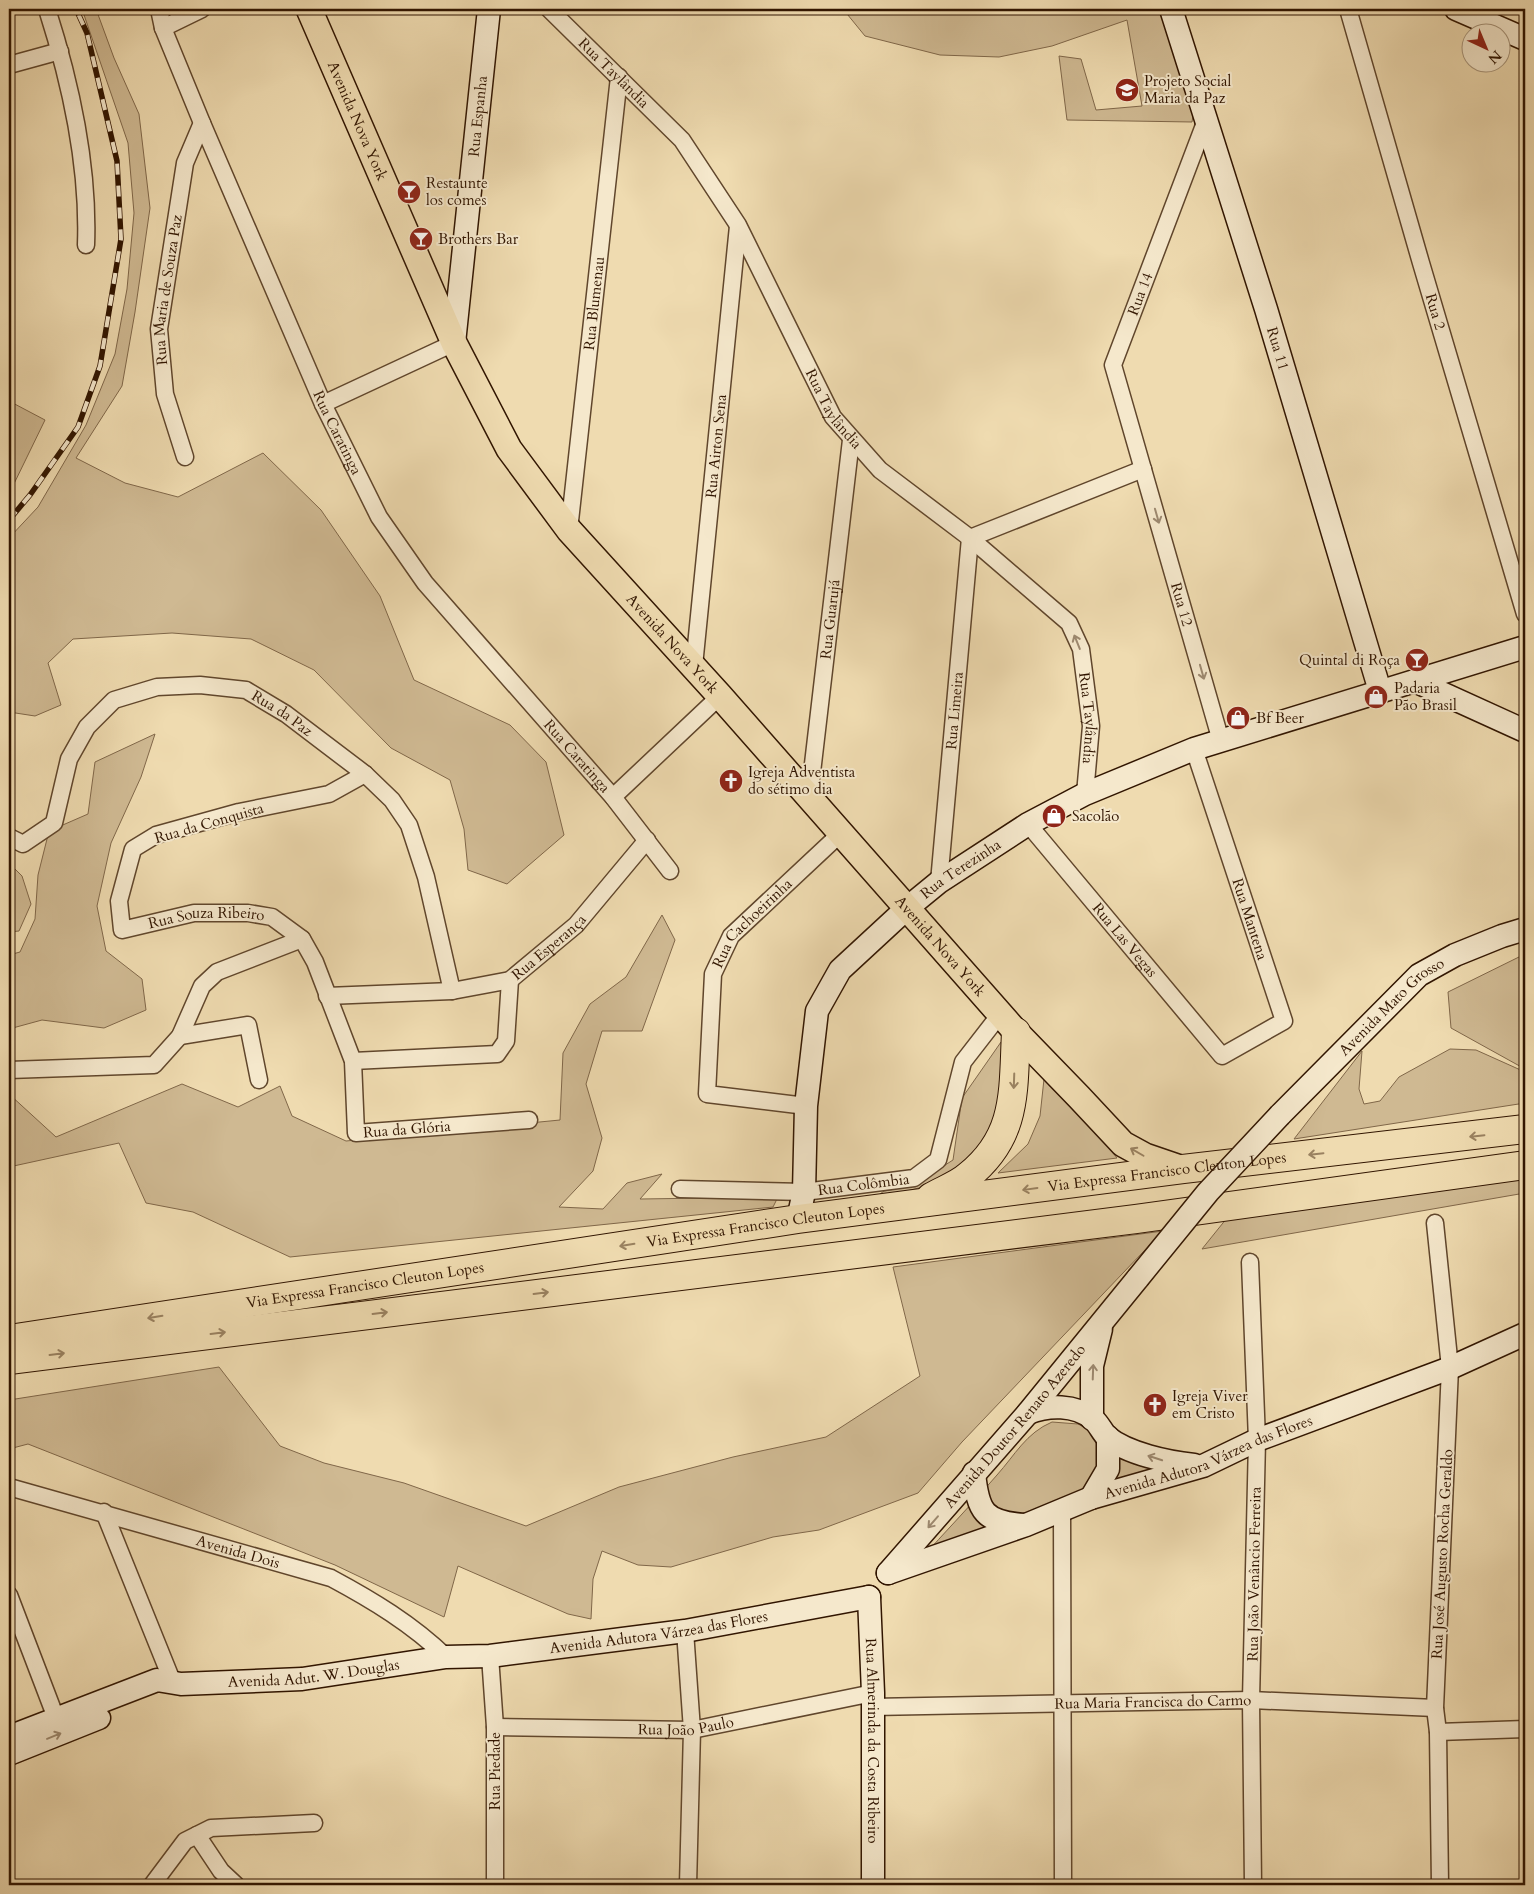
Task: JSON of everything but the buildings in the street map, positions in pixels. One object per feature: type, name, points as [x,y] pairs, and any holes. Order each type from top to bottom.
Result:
[{"type":"highway","points":[[916,1205],[968,1177],[998,1145],[1013,1104],[1009,1023]]},
{"type":"highway","name":"Via Expressa Francisco Cleuton Lopes","points":[[9,1339],[798,1219],[1183,1169],[1525,1129]]},
{"type":"highway","name":"Via Expressa Francisco Cleuton Lopes","points":[[9,1360],[1136,1219],[1525,1165]]},
{"type":"main road","name":"Avenida Nova York","points":[[308,9],[454,343],[509,448],[569,530],[694,666],[906,909],[1009,1023],[1123,1144],[1145,1156],[1183,1169]]},
{"type":"street","points":[[46,9],[60,51],[84,165],[87,218],[86,245]]},
{"type":"street","name":"Rua Caratinga","points":[[159,9],[163,28],[202,123],[323,404],[379,517],[426,583],[613,797],[670,871]]},
{"type":"street","points":[[163,28],[202,9]]},
{"type":"street","name":"Rua Espanha","points":[[454,343],[489,9]]},
{"type":"street","name":"Rua Taylândia","points":[[549,9],[682,140],[738,225],[833,417],[850,440],[880,470],[970,538],[1069,623],[1080,650],[1091,726],[1085,794]]},
{"type":"street","name":"Rua 11","points":[[1171,9],[1266,309],[1380,691]]},
{"type":"street","name":"Rua 2","points":[[1348,9],[1525,614]]},
{"type":"street","points":[[1456,9],[1525,39]]},
{"type":"street","points":[[9,65],[60,51]]},
{"type":"street","name":"Rua Blumenau","points":[[569,530],[619,77]]},
{"type":"street","name":"Rua 14","points":[[1143,470],[1113,365],[1206,120]]},
{"type":"street","name":"Rua Maria de Souza Paz","points":[[185,457],[165,394],[159,329],[185,163],[202,123]]},
{"type":"street","name":"Rua Airton Sena","points":[[694,666],[738,225]]},
{"type":"street","points":[[323,404],[454,343]]},
{"type":"street","name":"Rua Guarujá","points":[[809,798],[850,440]]},
{"type":"street","points":[[970,538],[1143,470]]},
{"type":"street","name":"Rua 12","points":[[1143,470],[1221,740]]},
{"type":"street","name":"Rua Limeira","points":[[939,882],[970,538]]},
{"type":"street","name":"Rua Terezinha","points":[[798,1219],[804,1192],[806,1106],[817,1011],[840,970],[906,909],[939,882],[1028,824],[1085,794],[1194,749],[1525,647]]},
{"type":"street","points":[[1415,681],[1525,731]]},
{"type":"street","name":"Rua da Paz","points":[[9,837],[23,844],[54,823],[69,759],[87,728],[114,700],[157,687],[200,685],[246,690],[286,714],[365,774],[392,800],[409,825],[426,877],[452,991]]},
{"type":"street","name":"Rua Caratinga","points":[[613,797],[720,696]]},
{"type":"street","name":"Rua Mantena","points":[[1194,749],[1284,1021],[1222,1056]]},
{"type":"street","name":"Rua da Conquista","points":[[122,930],[119,901],[133,849],[156,835],[239,812],[329,794],[365,774]]},
{"type":"street","name":"Rua Las Vegas","points":[[1028,824],[1222,1056]]},
{"type":"street","name":"Rua Cachoeirinha","points":[[806,1106],[707,1094],[713,974],[730,936],[840,834]]},
{"type":"street","name":"Rua Esperança","points":[[327,996],[452,991],[510,980],[576,925],[646,840]]},
{"type":"street","name":"Rua Souza Ribeiro","points":[[122,930],[194,913],[248,913],[272,918],[302,939],[315,962],[353,1061]]},
{"type":"street","name":"Avenida Mato Grosso","points":[[1138,1278],[1208,1192],[1280,1115],[1419,975],[1455,955],[1525,929]]},
{"type":"street","points":[[9,1070],[154,1065],[180,1036],[202,986],[217,972],[302,939]]},
{"type":"street","points":[[353,1061],[497,1054],[506,1041],[510,980]]},
{"type":"street","name":"Rua Colômbia","points":[[680,1189],[804,1192],[914,1178],[938,1160],[963,1062],[1009,1023]]},
{"type":"street","points":[[180,1036],[248,1025],[260,1080]]},
{"type":"street","name":"Rua da Glória","points":[[353,1061],[356,1133],[529,1120]]},
{"type":"street","name":"Rua José Augusto Rocha Geraldo","points":[[1435,1223],[1450,1368],[1435,1708],[1438,1732],[1440,1885]]},
{"type":"street","name":"Rua João Venâncio Ferreira","points":[[1250,1262],[1256,1440],[1252,1700],[1253,1885]]},
{"type":"street","name":"Avenida Doutor Renato Azeredo","points":[[869,1597],[1102,1326],[1138,1278]]},
{"type":"street","points":[[1092,1419],[1092,1366],[1102,1326]]},
{"type":"street","name":"Avenida Adutora Várzea das Flores","points":[[888,1573],[1026,1526],[1091,1498],[1203,1466],[1256,1440],[1450,1368],[1525,1334]]},
{"type":"street","points":[[1028,1413],[1044,1406],[1072,1409],[1092,1419],[1108,1438],[1138,1453],[1168,1462],[1203,1466]]},
{"type":"street","points":[[1091,1498],[1108,1470],[1108,1438]]},
{"type":"street","points":[[974,1473],[976,1496],[984,1512],[1001,1523],[1026,1526]]},
{"type":"street","name":"Avenida Dois","points":[[9,1486],[331,1578],[370,1599],[425,1636],[446,1657]]},
{"type":"street","points":[[1062,1510],[1063,1885]]},
{"type":"street","points":[[104,1512],[177,1684]]},
{"type":"street","points":[[9,1595],[56,1718]]},
{"type":"street","name":"Avenida Adutora Várzea das Flores","points":[[446,1657],[490,1656],[685,1631],[869,1597]]},
{"type":"street","name":"Rua Almerinda da Costa Ribeiro","points":[[869,1597],[873,1700],[873,1885]]},
{"type":"street","points":[[685,1631],[692,1730],[688,1885]]},
{"type":"street","name":"Rua Piedade","points":[[490,1656],[495,1727],[495,1885]]},
{"type":"street","name":"Avenida Adut. W. Douglas","points":[[9,1737],[157,1680],[177,1684],[302,1679],[446,1657]]},
{"type":"street","name":"Avenida Adut. W. Douglas","points":[[9,1754],[177,1684]]},
{"type":"street","name":"Rua Maria Francisca do Carmo","points":[[873,1700],[1063,1703],[1252,1700],[1435,1708]]},
{"type":"street","name":"Rua João Paulo","points":[[495,1727],[692,1730],[873,1700]]},
{"type":"street","points":[[1438,1732],[1525,1729]]},
{"type":"street","points":[[152,1885],[185,1841],[211,1828],[314,1823]]},
{"type":"street","points":[[197,1835],[221,1871],[236,1885]]},
{"type":"shaded area","points":[[82,9],[96,9],[114,58],[139,114],[150,208],[122,386],[76,458],[125,483],[178,497],[263,453],[321,510],[380,596],[414,680],[510,725],[546,762],[564,835],[507,884],[468,870],[464,829],[450,780],[391,748],[314,670],[251,639],[172,633],[73,639],[48,663],[61,705],[35,716],[9,712],[9,538],[38,507],[86,425],[115,354],[127,289],[134,213],[128,143]]},
{"type":"shaded area","name":"Projeto Social Maria da Paz","points":[[843,9],[1159,9],[1193,116],[1192,122],[1067,120],[1059,56],[1081,59],[1096,110],[1142,106],[1127,20],[1052,46],[999,57],[940,55],[865,36]]},
{"type":"shaded area","points":[[9,401],[45,420],[9,494]]},
{"type":"shaded area","points":[[155,734],[141,777],[111,843],[97,906],[106,951],[142,979],[146,1010],[104,1028],[42,1020],[9,1029],[9,955],[20,952],[35,919],[38,875],[49,831],[88,814],[95,762]]},
{"type":"shaded area","points":[[9,863],[22,876],[31,904],[19,931],[9,932]]},
{"type":"shaded area","points":[[662,915],[675,940],[642,1031],[602,1031],[586,1084],[602,1138],[593,1171],[559,1207],[603,1209],[627,1183],[662,1174],[640,1199],[778,1197],[773,1207],[290,1257],[193,1212],[146,1203],[119,1143],[9,1167],[9,1094],[56,1137],[182,1084],[238,1107],[280,1086],[292,1116],[346,1141],[560,1120],[563,1053],[590,1004],[626,977]]},
{"type":"shaded area","points":[[1525,954],[1525,1019],[1522,1020],[1525,1029],[1525,1069],[1451,1028],[1448,992]]},
{"type":"shaded area","points":[[1001,1042],[1008,1094],[984,1147],[942,1182],[872,1200],[884,1191],[912,1186],[953,1160],[962,1098]]},
{"type":"shaded area","points":[[1450,1049],[1476,1050],[1525,1072],[1525,1103],[1294,1139],[1362,1051],[1359,1089],[1364,1104],[1380,1101],[1399,1077]]},
{"type":"shaded area","points":[[1044,1079],[1079,1110],[1117,1158],[998,1173],[1028,1144],[1040,1116]]},
{"type":"shaded area","points":[[1525,1171],[1525,1193],[1202,1249],[1231,1213]]},
{"type":"shaded area","points":[[1163,1231],[962,1442],[918,1493],[819,1530],[773,1537],[671,1567],[638,1565],[602,1551],[593,1579],[591,1619],[568,1614],[458,1566],[444,1617],[335,1565],[28,1444],[9,1449],[9,1400],[219,1367],[280,1446],[324,1463],[404,1483],[526,1526],[619,1487],[733,1457],[826,1437],[920,1376],[893,1267]]},
{"type":"shaded area","points":[[1052,1422],[1078,1424],[1171,1472],[919,1561],[988,1486],[1028,1438]]},
{"type":"railway","points":[[9,520],[30,495],[78,427],[100,366],[121,239],[117,161],[87,33],[76,9]]},
{"type":"place","name":"Projeto Social Maria da Paz","points":[[1127,90]]},
{"type":"place","name":"Restaunte los comes","points":[[409,192]]},
{"type":"place","name":"Brothers Bar","points":[[421,239]]},
{"type":"place","name":"Quintal di Roça","points":[[1417,660]]},
{"type":"place","name":"Padaria Pão Brasil","points":[[1376,697]]},
{"type":"place","name":"Bf Beer","points":[[1238,718]]},
{"type":"place","name":"Igreja Adventista do sétimo dia","points":[[731,781]]},
{"type":"place","name":"Sacolão","points":[[1054,816]]},
{"type":"place","name":"Igreja Viver em Cristo","points":[[1155,1405]]}]
